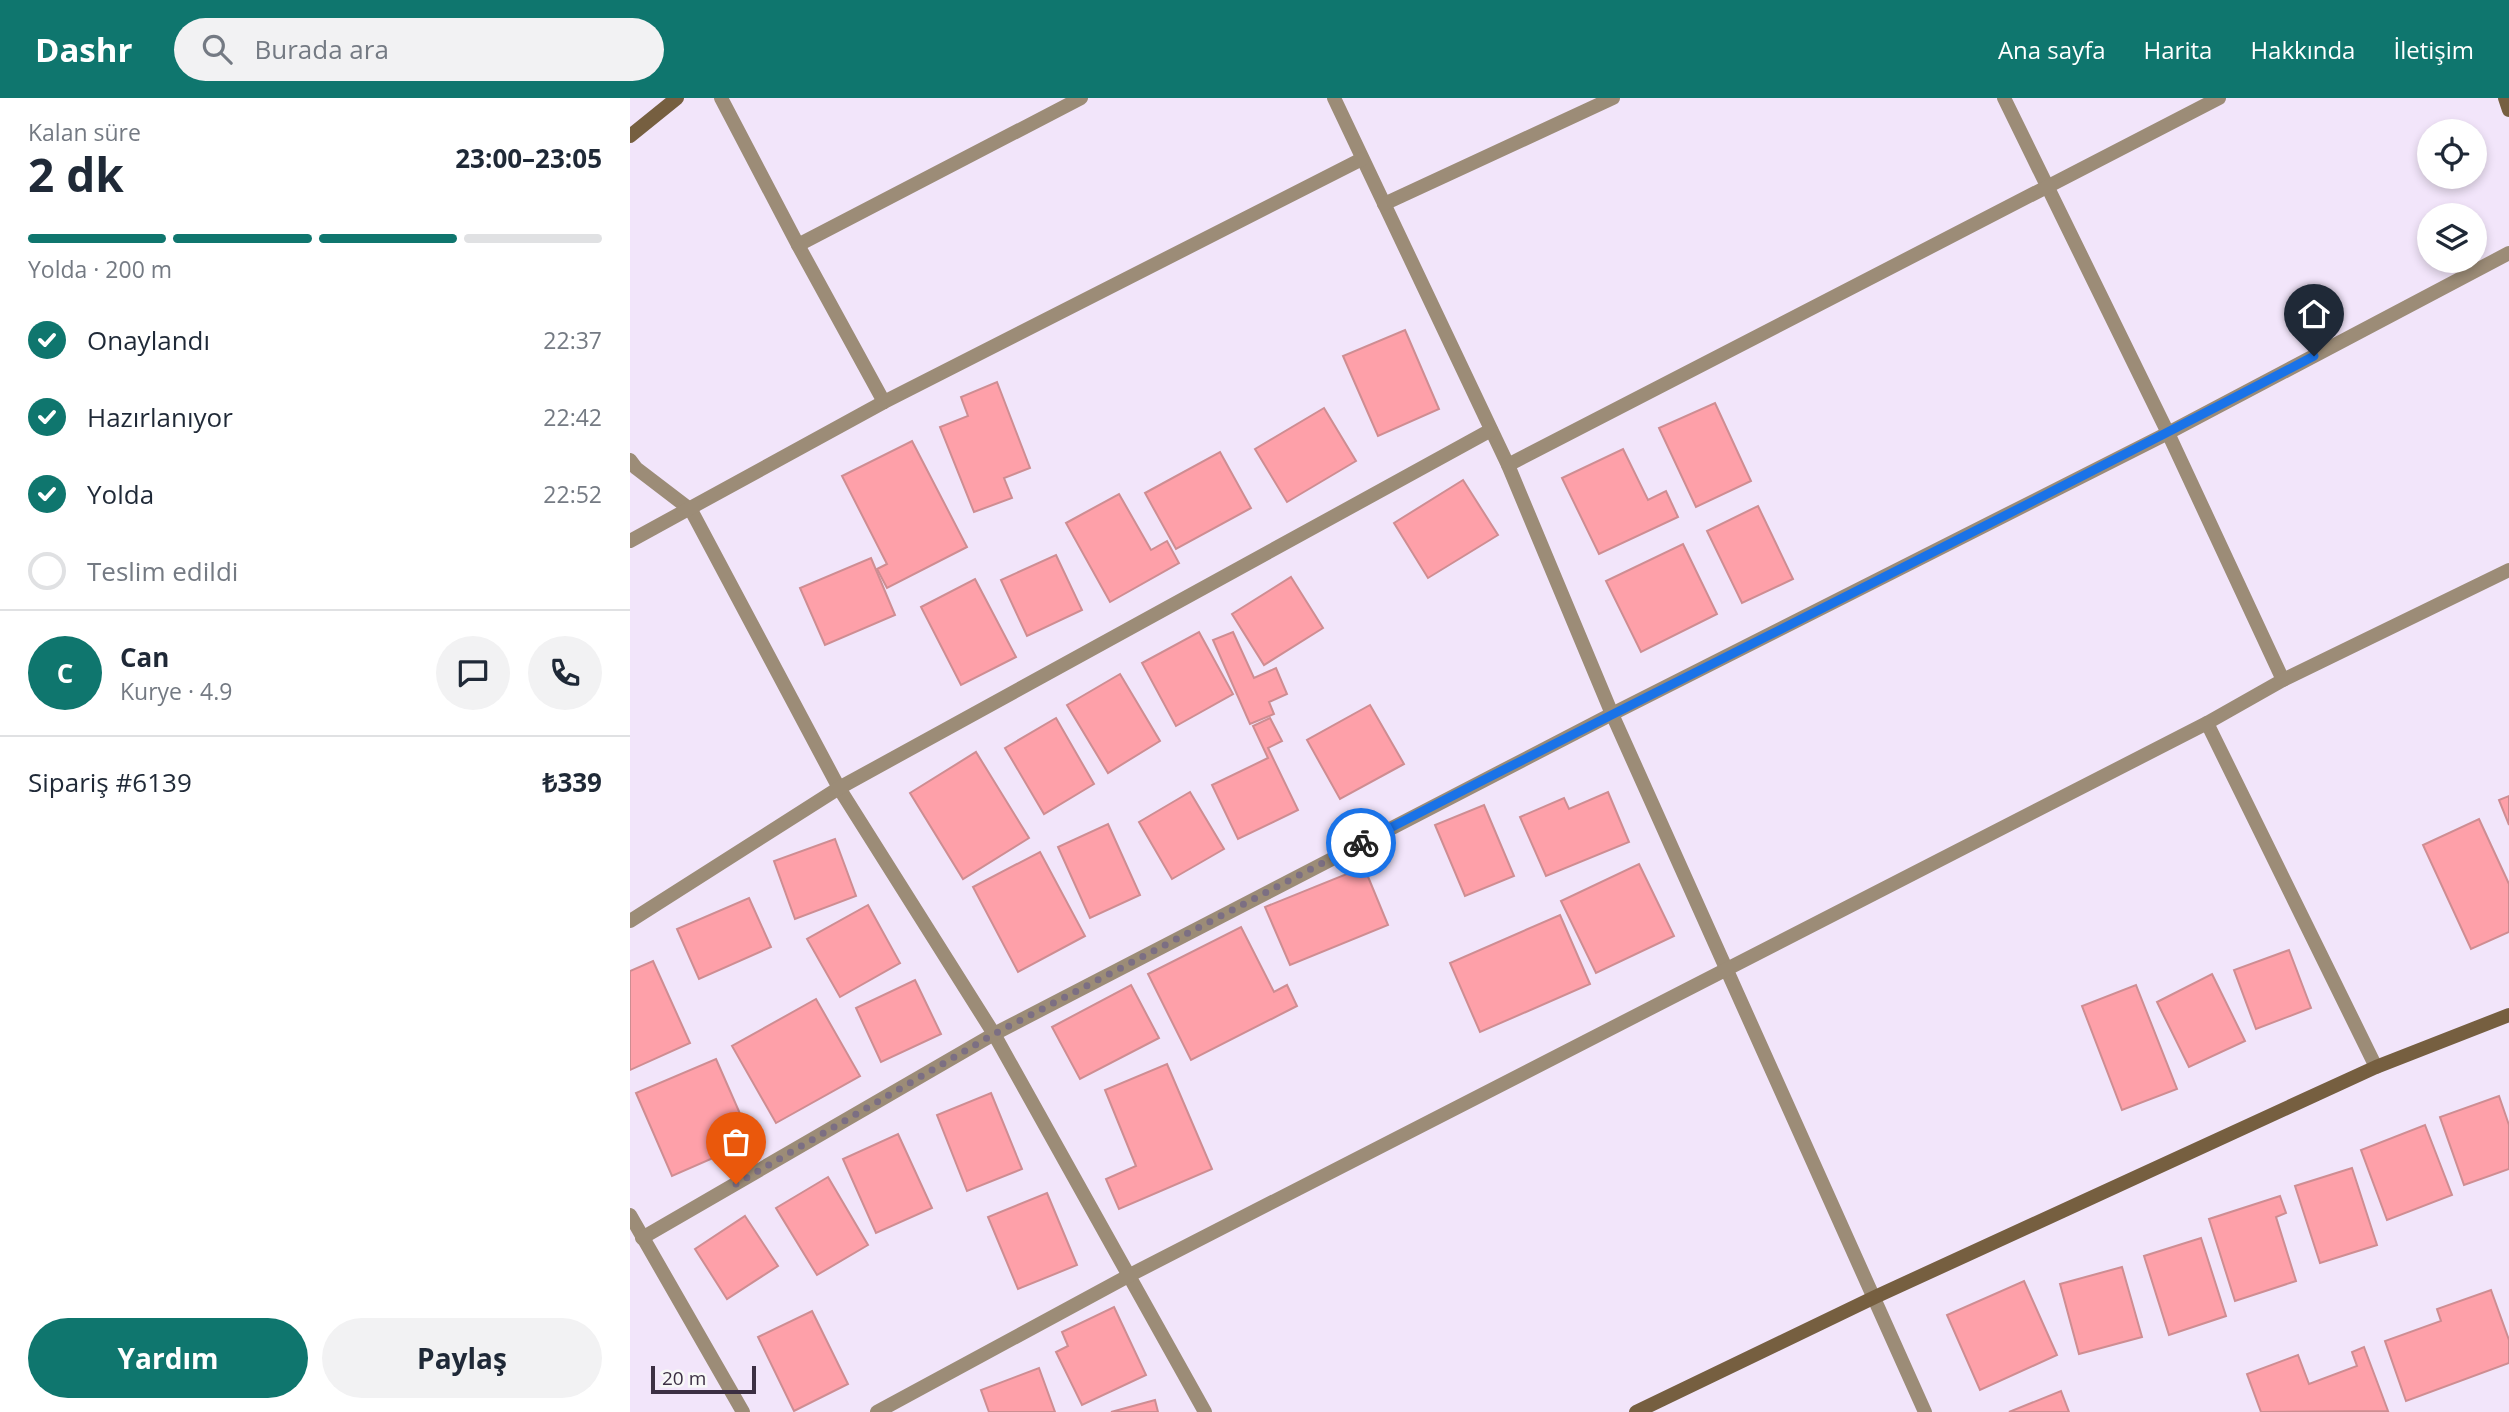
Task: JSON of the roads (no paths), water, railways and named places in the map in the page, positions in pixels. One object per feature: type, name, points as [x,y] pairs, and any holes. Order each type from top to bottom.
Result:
[{"type":"street","points":[[630,136],[677,98]]},
{"type":"street","points":[[721,98],[884,402]]},
{"type":"street","points":[[798,245],[1081,98]]},
{"type":"street","points":[[1334,98],[1508,465],[1612,713],[1925,1412]]},
{"type":"street","points":[[1384,204],[1613,98]]},
{"type":"street","points":[[2004,98],[2168,433],[2283,680]]},
{"type":"street","points":[[1508,465],[2219,98]]},
{"type":"street","points":[[2505,98],[2509,110]]},
{"type":"street","points":[[630,541],[884,402],[1362,159]]},
{"type":"street","points":[[642,1238],[994,1034],[1612,713],[2168,433],[2509,253]]},
{"type":"street","points":[[630,921],[839,788],[1491,430]]},
{"type":"street","points":[[630,460],[636,468],[691,510],[839,788],[994,1034],[1205,1412]]},
{"type":"street","points":[[877,1412],[1130,1275],[2207,723],[2283,680],[2509,570]]},
{"type":"street","points":[[2207,723],[2376,1067]]},
{"type":"street","points":[[1636,1412],[1875,1297],[2376,1067],[2509,1015]]},
{"type":"street","points":[[631,1222],[743,1412]]}]
